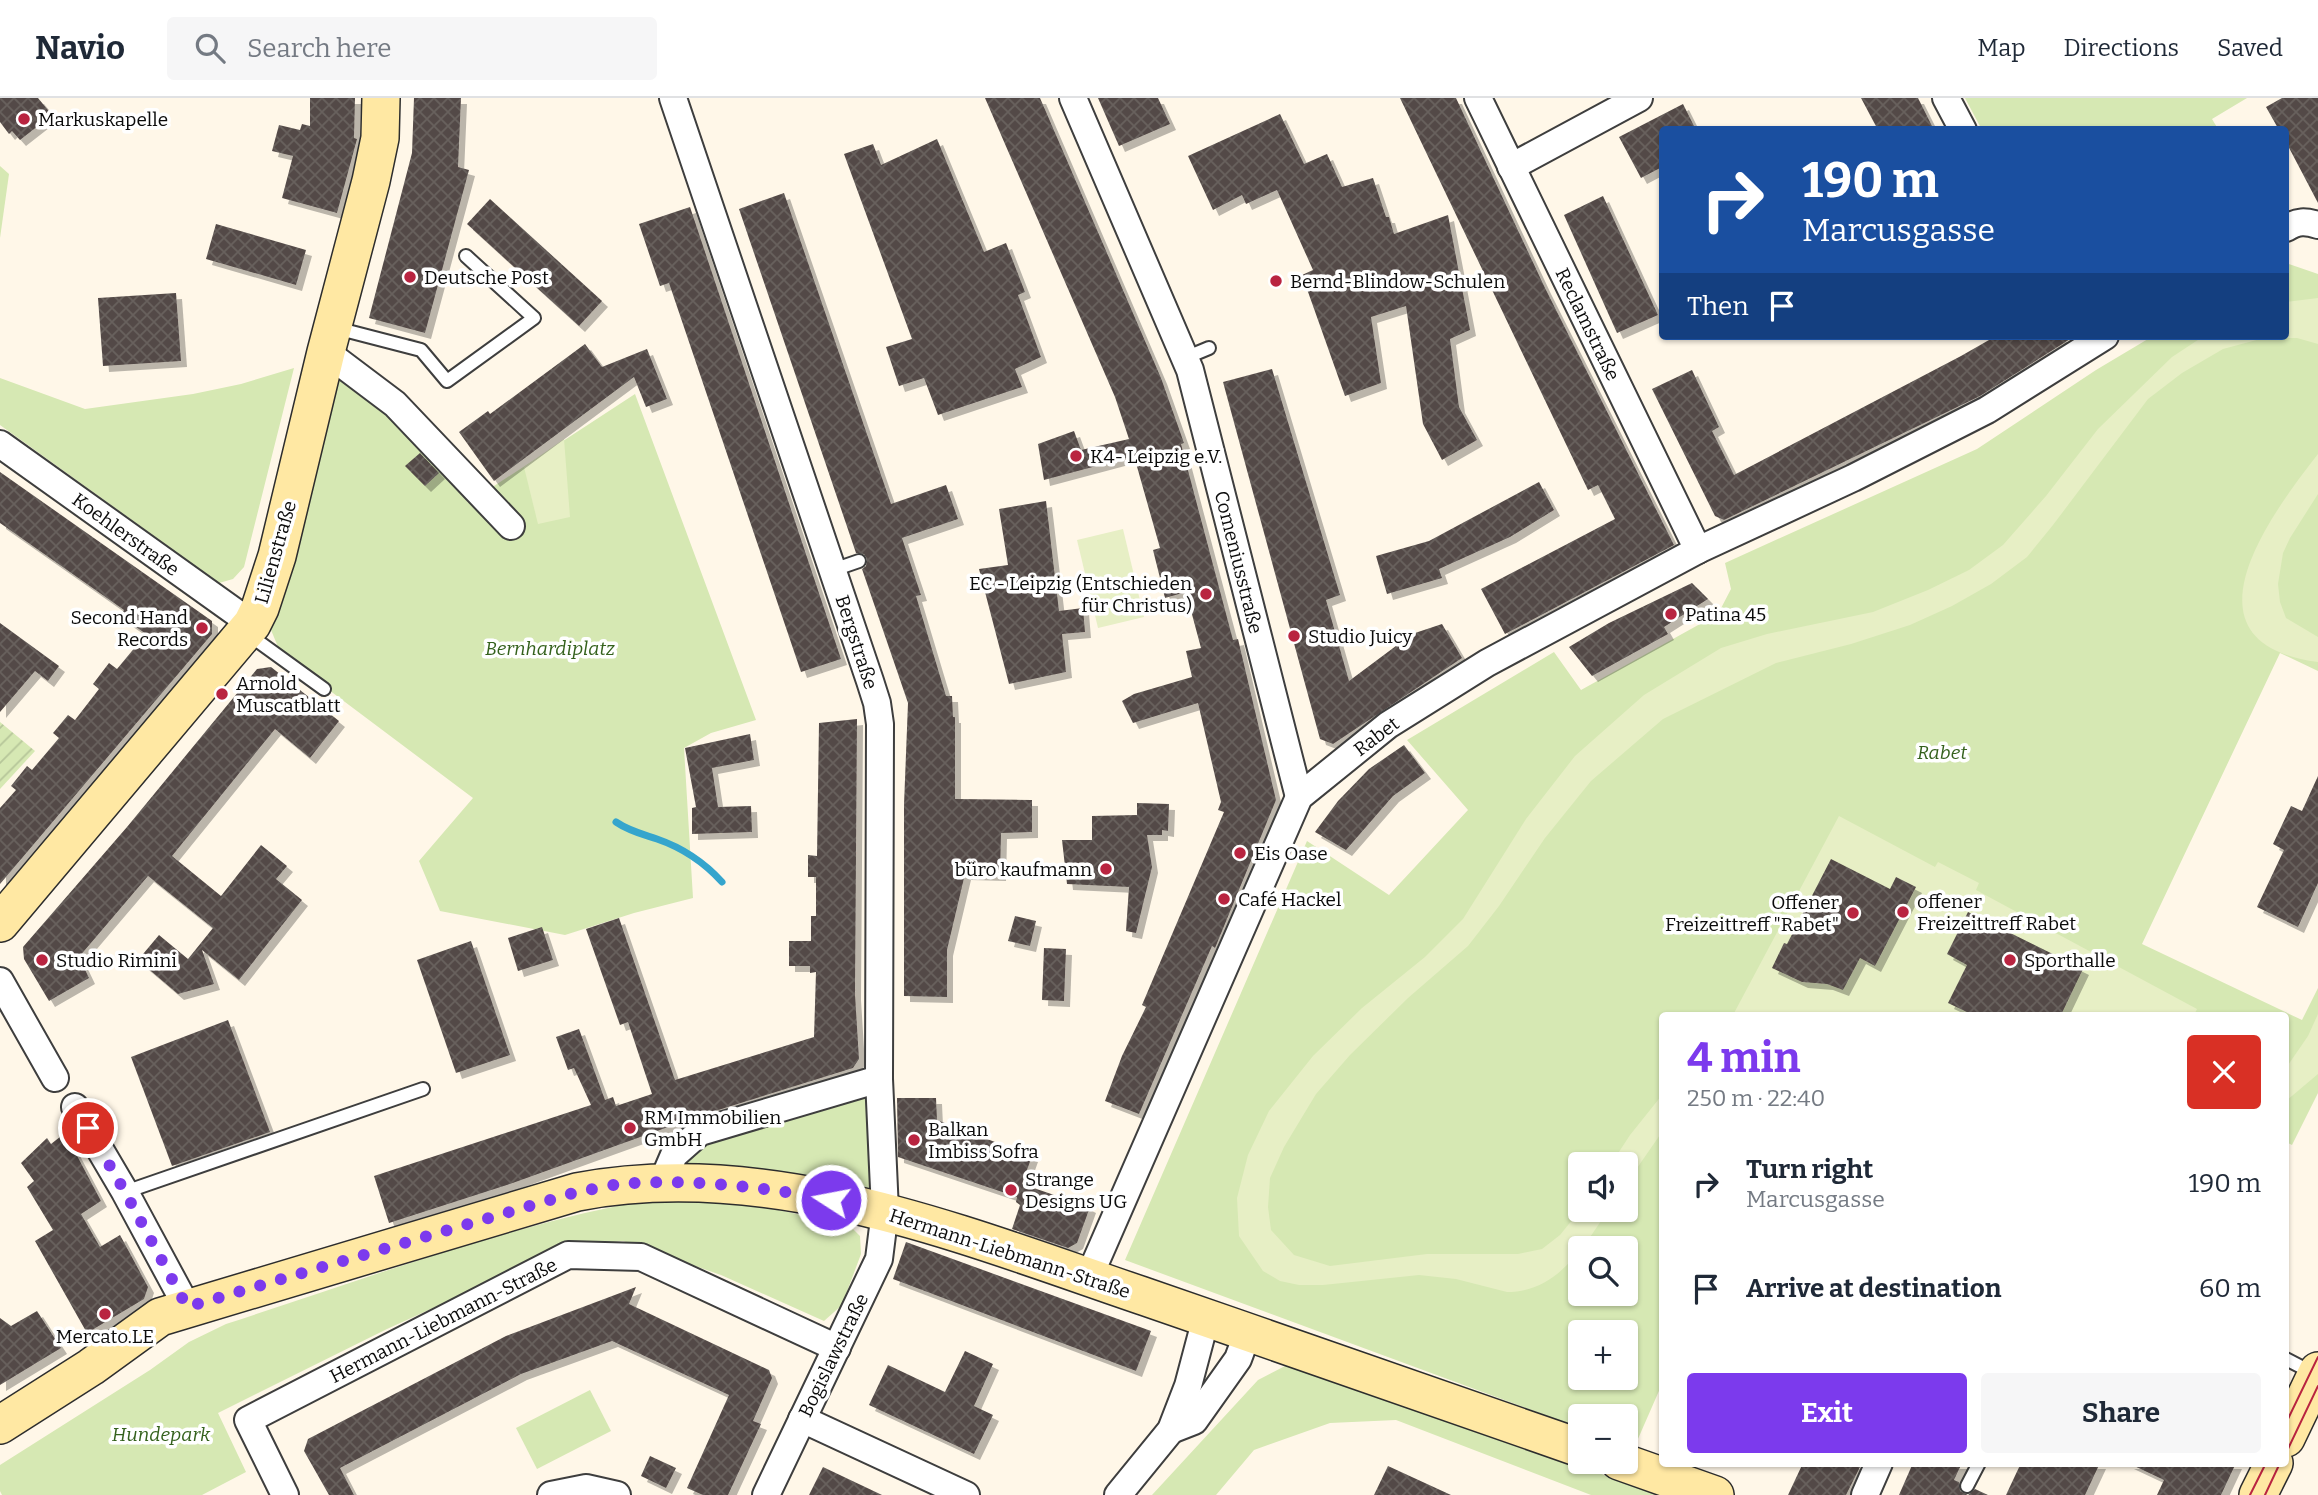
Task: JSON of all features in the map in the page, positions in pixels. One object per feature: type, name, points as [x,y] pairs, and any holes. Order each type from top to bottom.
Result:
[{"type":"street","name":"Lilienstraße","points":[[0,923],[248,628],[260,608],[276,556],[371,181],[380,138],[381,98]]},
{"type":"street","name":"Bergstraße","points":[[673,98],[877,703],[880,724],[879,1079],[885,1212]]},
{"type":"street","name":"Comeniusstraße","points":[[1073,98],[1197,353],[1299,797]]},
{"type":"street","name":"Reclamstraße","points":[[1478,98],[1698,550]]},
{"type":"street","points":[[1511,167],[1639,98]]},
{"type":"street","points":[[1946,98],[1961,126]]},
{"type":"street","points":[[329,339],[511,526]]},
{"type":"street","name":"Rabet","points":[[1089,1277],[1299,797],[1388,725],[1487,663],[1698,550],[1853,478],[1987,410],[2089,340]]},
{"type":"street","name":"Koehlerstraße","points":[[0,444],[248,628]]},
{"type":"street","points":[[0,981],[55,1078]]},
{"type":"street","points":[[662,1183],[674,1155],[700,1132],[879,1079]]},
{"type":"street","points":[[75,1107],[187,1307]]},
{"type":"street","name":"Hermann-Liebmann-Straße","points":[[0,1425],[90,1367],[160,1317],[187,1307],[577,1192],[619,1184],[662,1183],[785,1191],[885,1212],[1089,1277],[1568,1444]]},
{"type":"street","name":"Bogislawstraße","points":[[766,1495],[879,1259],[885,1212]]},
{"type":"street","name":"Hermann-Liebmann-Straße","points":[[285,1495],[248,1420],[568,1255],[641,1257],[837,1348]]},
{"type":"street","points":[[1118,1495],[1171,1430],[1188,1386],[1228,1325]]},
{"type":"street","points":[[1171,1430],[1194,1421],[1238,1359],[1228,1325]]},
{"type":"street","points":[[2289,1428],[2307,1368]]},
{"type":"street","points":[[802,1419],[966,1495]]},
{"type":"street","points":[[1865,1495],[1877,1467]]},
{"type":"street","points":[[2258,1495],[2272,1467]]},
{"type":"street","points":[[1638,1468],[1715,1495]]},
{"type":"street","points":[[551,1495],[586,1488],[617,1495]]},
{"type":"lane","points":[[329,339],[421,350],[447,381],[534,318],[466,256]]},
{"type":"lane","points":[[833,570],[859,561]]},
{"type":"lane","points":[[248,628],[324,689]]},
{"type":"lane","points":[[125,1192],[423,1089]]},
{"type":"lane","points":[[1967,1486],[1977,1467]]},
{"type":"green space","points":[[1965,98],[2247,98],[2212,119],[2216,126],[1980,126]]},
{"type":"green space","points":[[0,166],[9,174],[0,238]]},
{"type":"green space","name":"Rabet","points":[[2289,264],[2318,274],[2318,671],[2280,653],[2142,944],[2285,1012],[1659,1012],[1659,1391],[1638,1439],[1638,1404],[1568,1404],[1568,1424],[1125,1260],[1307,841],[1389,895],[1468,810],[1407,740],[1554,652],[1581,690],[1718,614],[1731,589],[1725,563],[1977,449],[2146,340],[2289,340]]},
{"type":"green space","points":[[2318,298],[2318,344],[2289,338],[2289,302]]},
{"type":"green space","points":[[2198,340],[2257,340],[2223,349],[2182,373],[2148,399],[2027,557],[1991,584],[1910,625],[1851,644],[1776,663],[1663,719],[1591,781],[1545,838],[1468,946],[1408,998],[1350,1055],[1316,1094],[1284,1147],[1270,1178],[1268,1207],[1271,1230],[1294,1255],[1330,1266],[1427,1254],[1518,1254],[1542,1249],[1560,1235],[1570,1222],[1600,1222],[1591,1236],[1568,1236],[1568,1264],[1541,1284],[1525,1290],[1507,1292],[1456,1279],[1419,1275],[1299,1285],[1280,1281],[1263,1271],[1239,1236],[1237,1198],[1248,1155],[1269,1111],[1313,1056],[1362,1008],[1425,957],[1463,919],[1526,819],[1575,756],[1644,695],[1721,648],[1767,634],[1873,612],[1969,570],[2003,545],[2046,496],[2098,429],[2172,357]]},
{"type":"green space","name":"Bernhardiplatz","points":[[331,363],[446,465],[468,503],[635,394],[756,720],[711,733],[684,748],[693,898],[565,935],[440,911],[419,861],[473,798],[281,654],[271,630],[328,392]]},
{"type":"green space","points":[[294,368],[244,567],[233,579],[219,583],[0,425],[0,378],[85,409],[193,394],[241,384]]},
{"type":"green space","points":[[564,439],[570,517],[538,524],[524,467]]},
{"type":"green space","points":[[2318,454],[2318,494],[2283,553],[2278,584],[2280,602],[2286,618],[2318,637],[2318,662],[2275,650],[2251,630],[2242,605],[2246,575],[2259,543],[2277,511]]},
{"type":"green space","points":[[1123,529],[1144,617],[1098,628],[1077,540]]},
{"type":"green space","points":[[0,722],[35,751],[0,789]]},
{"type":"green space","name":"offener Freizeittreff Rabet","points":[[1839,816],[1935,867],[1938,862],[1979,883],[1976,890],[2197,1009],[2196,1012],[1735,1012]]},
{"type":"green space","name":"Rabet","points":[[2318,988],[2318,1093],[2292,1145],[2289,1144],[2289,1014],[2302,1020]]},
{"type":"green space","points":[[2318,1014],[2318,1074],[2289,1098],[2289,1064],[2308,1036]]},
{"type":"green space","points":[[879,1079],[885,1211],[662,1183],[674,1155]]},
{"type":"green space","points":[[1659,1099],[1659,1136],[1638,1167],[1638,1152],[1619,1152]]},
{"type":"green space","name":"Hundepark","points":[[665,1197],[757,1205],[850,1226],[860,1236],[861,1254],[842,1305],[824,1321],[721,1275],[623,1241],[567,1247],[387,1329],[218,1413],[246,1472],[202,1495],[2,1495],[0,1491],[0,1465],[150,1370],[189,1342],[226,1324],[498,1236]]},
{"type":"green space","points":[[1287,1365],[1568,1462],[1568,1474],[1601,1474],[1662,1495],[1591,1495],[1396,1420],[1330,1423],[1254,1450],[1216,1495],[1152,1495],[1258,1380]]},
{"type":"green space","points":[[590,1390],[611,1431],[537,1469],[516,1428]]},
{"type":"building","name":"Markuskapelle","points":[[0,98],[38,98],[52,115],[20,140],[12,131],[9,134],[0,122]]},
{"type":"building","points":[[310,98],[355,98],[354,138],[357,139],[337,213],[282,198],[293,156],[272,151],[279,125],[300,130],[302,124],[310,126]]},
{"type":"building","name":"Deutsche Post","points":[[414,98],[461,98],[458,167],[469,170],[425,333],[369,318],[412,153]]},
{"type":"building","points":[[985,98],[1040,98],[1161,378],[1184,443],[1181,444],[1233,640],[1238,639],[1276,800],[1215,948],[1212,946],[1139,1114],[1105,1101],[1122,1056],[1146,1007],[1142,1005],[1224,812],[1218,810],[1221,802],[1198,703],[1133,723],[1122,701],[1134,694],[1192,677],[1186,651],[1201,648],[1186,592],[1165,598],[1153,550],[1160,548],[1134,456],[1044,480],[1038,444],[1074,431],[1081,450],[1129,439],[1115,397]]},
{"type":"building","points":[[1098,98],[1158,98],[1170,124],[1119,146]]},
{"type":"building","points":[[1400,98],[1456,98],[1545,288],[1674,545],[1505,634],[1481,589],[1615,519],[1598,485],[1588,490]]},
{"type":"building","points":[[1861,98],[1918,98],[1932,126],[1876,126]]},
{"type":"building","points":[[2282,98],[2318,98],[2318,203],[2289,148],[2289,126],[2277,126],[2266,107]]},
{"type":"building","points":[[1683,104],[1694,126],[1659,126],[1659,169],[1641,178],[1619,137]]},
{"type":"building","points":[[1280,114],[1304,164],[1327,154],[1342,187],[1373,178],[1394,234],[1448,215],[1470,330],[1450,339],[1459,407],[1477,440],[1442,460],[1423,424],[1406,306],[1371,317],[1381,383],[1345,396],[1302,275],[1313,270],[1277,190],[1246,204],[1242,195],[1213,210],[1188,156]]},
{"type":"building","points":[[937,139],[984,252],[1006,243],[1025,292],[1018,295],[1041,357],[1015,369],[1022,387],[938,415],[924,378],[899,386],[886,347],[912,339],[844,154],[873,144],[881,165]]},
{"type":"building","points":[[784,193],[891,504],[946,485],[958,519],[902,538],[921,595],[916,596],[946,696],[952,696],[955,717],[955,799],[1032,800],[1032,832],[1001,833],[1000,875],[965,874],[947,950],[947,997],[904,996],[904,805],[908,703],[862,569],[866,566],[867,559],[864,554],[856,553],[739,209]]},
{"type":"building","points":[[1603,196],[1658,315],[1617,333],[1564,215]]},
{"type":"building","points":[[490,199],[602,301],[579,326],[467,224]]},
{"type":"building","points":[[690,207],[841,659],[801,672],[669,283],[660,286],[639,224]]},
{"type":"building","points":[[216,224],[306,250],[296,285],[206,259]]},
{"type":"building","points":[[176,293],[181,361],[103,366],[98,298]]},
{"type":"building","points":[[1989,340],[2069,340],[1980,396],[1724,520],[1715,516],[1652,389],[1692,370],[1719,427],[1712,431],[1734,475]]},
{"type":"building","points":[[585,344],[602,367],[647,349],[667,399],[646,407],[634,377],[494,481],[459,432],[488,411],[490,414]]},
{"type":"building","points":[[1272,369],[1340,595],[1326,600],[1349,681],[1412,634],[1442,624],[1462,658],[1333,744],[1320,739],[1223,382]]},
{"type":"building","points":[[420,453],[439,473],[425,486],[405,466]]},
{"type":"building","points":[[0,472],[212,621],[212,634],[0,884],[0,808],[16,790],[11,786],[27,766],[32,770],[59,738],[53,733],[68,715],[75,720],[99,689],[93,684],[109,663],[117,669],[146,634],[120,616],[124,610],[0,523]]},
{"type":"building","points":[[1539,482],[1554,510],[1510,537],[1439,569],[1442,578],[1387,594],[1376,556],[1429,541]]},
{"type":"building","points":[[1046,501],[1059,611],[1083,608],[1085,632],[1062,634],[1066,672],[1009,684],[979,569],[1008,565],[999,509]]},
{"type":"building","points":[[1692,583],[1708,599],[1664,627],[1668,634],[1592,676],[1569,647],[1609,623]]},
{"type":"building","points":[[0,623],[59,666],[48,681],[35,671],[0,712]]},
{"type":"building","points":[[271,667],[339,721],[310,758],[275,729],[172,856],[221,896],[261,845],[287,866],[276,879],[302,900],[239,980],[202,950],[214,984],[178,994],[138,960],[159,935],[188,959],[213,928],[148,876],[79,957],[89,978],[49,1001],[24,959],[23,947],[127,827],[257,669]]},
{"type":"building","points":[[857,719],[855,994],[859,1059],[853,1068],[696,1117],[510,1184],[389,1223],[374,1176],[591,1105],[574,1068],[568,1070],[556,1037],[579,1029],[605,1100],[613,1097],[616,1106],[652,1094],[628,1022],[620,1025],[586,929],[619,918],[675,1080],[814,1037],[816,972],[810,973],[810,966],[789,966],[789,941],[811,941],[811,916],[816,916],[816,877],[808,877],[808,855],[817,856],[819,723]]},
{"type":"building","points":[[750,734],[754,760],[712,768],[718,807],[751,806],[752,832],[692,834],[692,808],[696,807],[685,748]]},
{"type":"building","points":[[1404,745],[1425,773],[1393,796],[1346,850],[1315,832],[1338,801],[1369,769]]},
{"type":"building","points":[[2318,776],[2318,883],[2298,927],[2257,907],[2284,850],[2273,844],[2291,806],[2302,811]]},
{"type":"building","points":[[1137,803],[1169,804],[1168,831],[1162,830],[1162,835],[1147,835],[1152,867],[1136,933],[1126,931],[1129,887],[1067,884],[1062,840],[1092,840],[1092,816],[1137,815]]},
{"type":"building","name":"Offener Freizeittreff \"Rabet\"","points":[[1831,859],[1890,889],[1896,877],[1916,887],[1875,966],[1860,958],[1843,990],[1827,984],[1802,982],[1772,968]]},
{"type":"building","name":"Sporthalle","points":[[1968,912],[2083,969],[2062,1012],[1967,1012],[1948,1003],[1967,965],[1947,954]]},
{"type":"building","points":[[1015,916],[1036,921],[1030,946],[1008,941]]},
{"type":"building","points":[[542,927],[553,960],[518,971],[508,938]]},
{"type":"building","points":[[471,941],[510,1055],[456,1073],[417,960]]},
{"type":"building","points":[[1044,948],[1066,949],[1064,1001],[1042,1000]]},
{"type":"building","points":[[228,1020],[270,1132],[172,1166],[131,1057]]},
{"type":"building","points":[[897,1098],[936,1098],[937,1120],[1032,1156],[1022,1184],[1060,1197],[1061,1193],[1090,1207],[1077,1243],[1068,1248],[1012,1229],[1020,1205],[1016,1202],[1017,1197],[898,1157]]},
{"type":"building","points":[[65,1133],[101,1201],[81,1214],[100,1247],[120,1235],[148,1287],[144,1299],[87,1333],[35,1241],[53,1230],[27,1187],[34,1181],[21,1163],[47,1138],[51,1144]]},
{"type":"building","points":[[906,1242],[1151,1331],[1136,1371],[893,1279]]},
{"type":"building","points":[[636,1287],[629,1304],[769,1370],[772,1378],[753,1421],[761,1424],[728,1495],[703,1495],[687,1488],[729,1395],[612,1341],[521,1374],[340,1468],[354,1495],[329,1495],[304,1451],[308,1439],[506,1336]]},
{"type":"building","points":[[37,1311],[61,1348],[0,1385],[0,1318],[11,1326]]},
{"type":"building","points":[[965,1351],[993,1364],[974,1406],[993,1415],[974,1454],[869,1405],[888,1365],[945,1392]]},
{"type":"building","points":[[650,1456],[676,1468],[666,1488],[641,1476]]},
{"type":"building","points":[[1388,1466],[1451,1495],[1374,1495]]},
{"type":"building","points":[[823,1467],[882,1495],[809,1495]]},
{"type":"building","points":[[1801,1467],[1860,1467],[1846,1495],[1788,1495]]},
{"type":"building","points":[[1911,1467],[1960,1467],[1954,1480],[1959,1482],[1960,1491],[1968,1495],[1899,1495]]},
{"type":"building","points":[[2019,1467],[2098,1467],[2085,1495],[2006,1495]]},
{"type":"building","points":[[2136,1467],[2234,1467],[2221,1495],[2157,1495],[2164,1480]]},
{"type":"building","points":[[1975,1489],[1988,1495],[1968,1495]]},
{"type":"waterway","points":[[616,822],[684,851],[722,882]]},
{"type":"tram line","points":[[2289,1417],[2318,1357]]},
{"type":"tram line","points":[[2289,1447],[2318,1386]]},
{"type":"tram line","points":[[2250,1495],[2264,1467]]},
{"type":"tram line","points":[[2265,1495],[2278,1467]]},
{"type":"place","name":"Markuskapelle","points":[[24,119]]},
{"type":"place","name":"Deutsche Post","points":[[410,277]]},
{"type":"place","name":"Bernd-Blindow-Schulen","points":[[1276,281]]},
{"type":"place","name":"K4- Leipzig e.V.","points":[[1076,456]]},
{"type":"place","name":"EC - Leipzig (Entschieden für Christus)","points":[[1206,594]]},
{"type":"place","name":"Patina 45","points":[[1671,614]]},
{"type":"place","name":"Second Hand Records","points":[[202,628]]},
{"type":"place","name":"Studio Juicy","points":[[1294,636]]},
{"type":"place","name":"Arnold Muscatblatt","points":[[222,694]]},
{"type":"place","name":"Eis Oase","points":[[1240,853]]},
{"type":"place","name":"büro kaufmann","points":[[1106,869]]},
{"type":"place","name":"Café Hackel","points":[[1224,899]]},
{"type":"place","name":"offener Freizeittreff Rabet","points":[[1903,912]]},
{"type":"place","name":"Offener Freizeittreff \"Rabet\"","points":[[1853,913]]},
{"type":"place","name":"Studio Rimini","points":[[42,960]]},
{"type":"place","name":"Sporthalle","points":[[2010,960]]},
{"type":"place","name":"RM Immobilien GmbH","points":[[630,1128]]},
{"type":"place","name":"Balkan Imbiss Sofra","points":[[914,1140]]},
{"type":"place","name":"Strange Designs UG","points":[[1011,1190]]},
{"type":"place","name":"Mercato.LE","points":[[105,1314]]},
{"type":"route","points":[[88,1128],[187,1307],[577,1192],[619,1184],[716,1185],[785,1191],[831,1200]]}]
